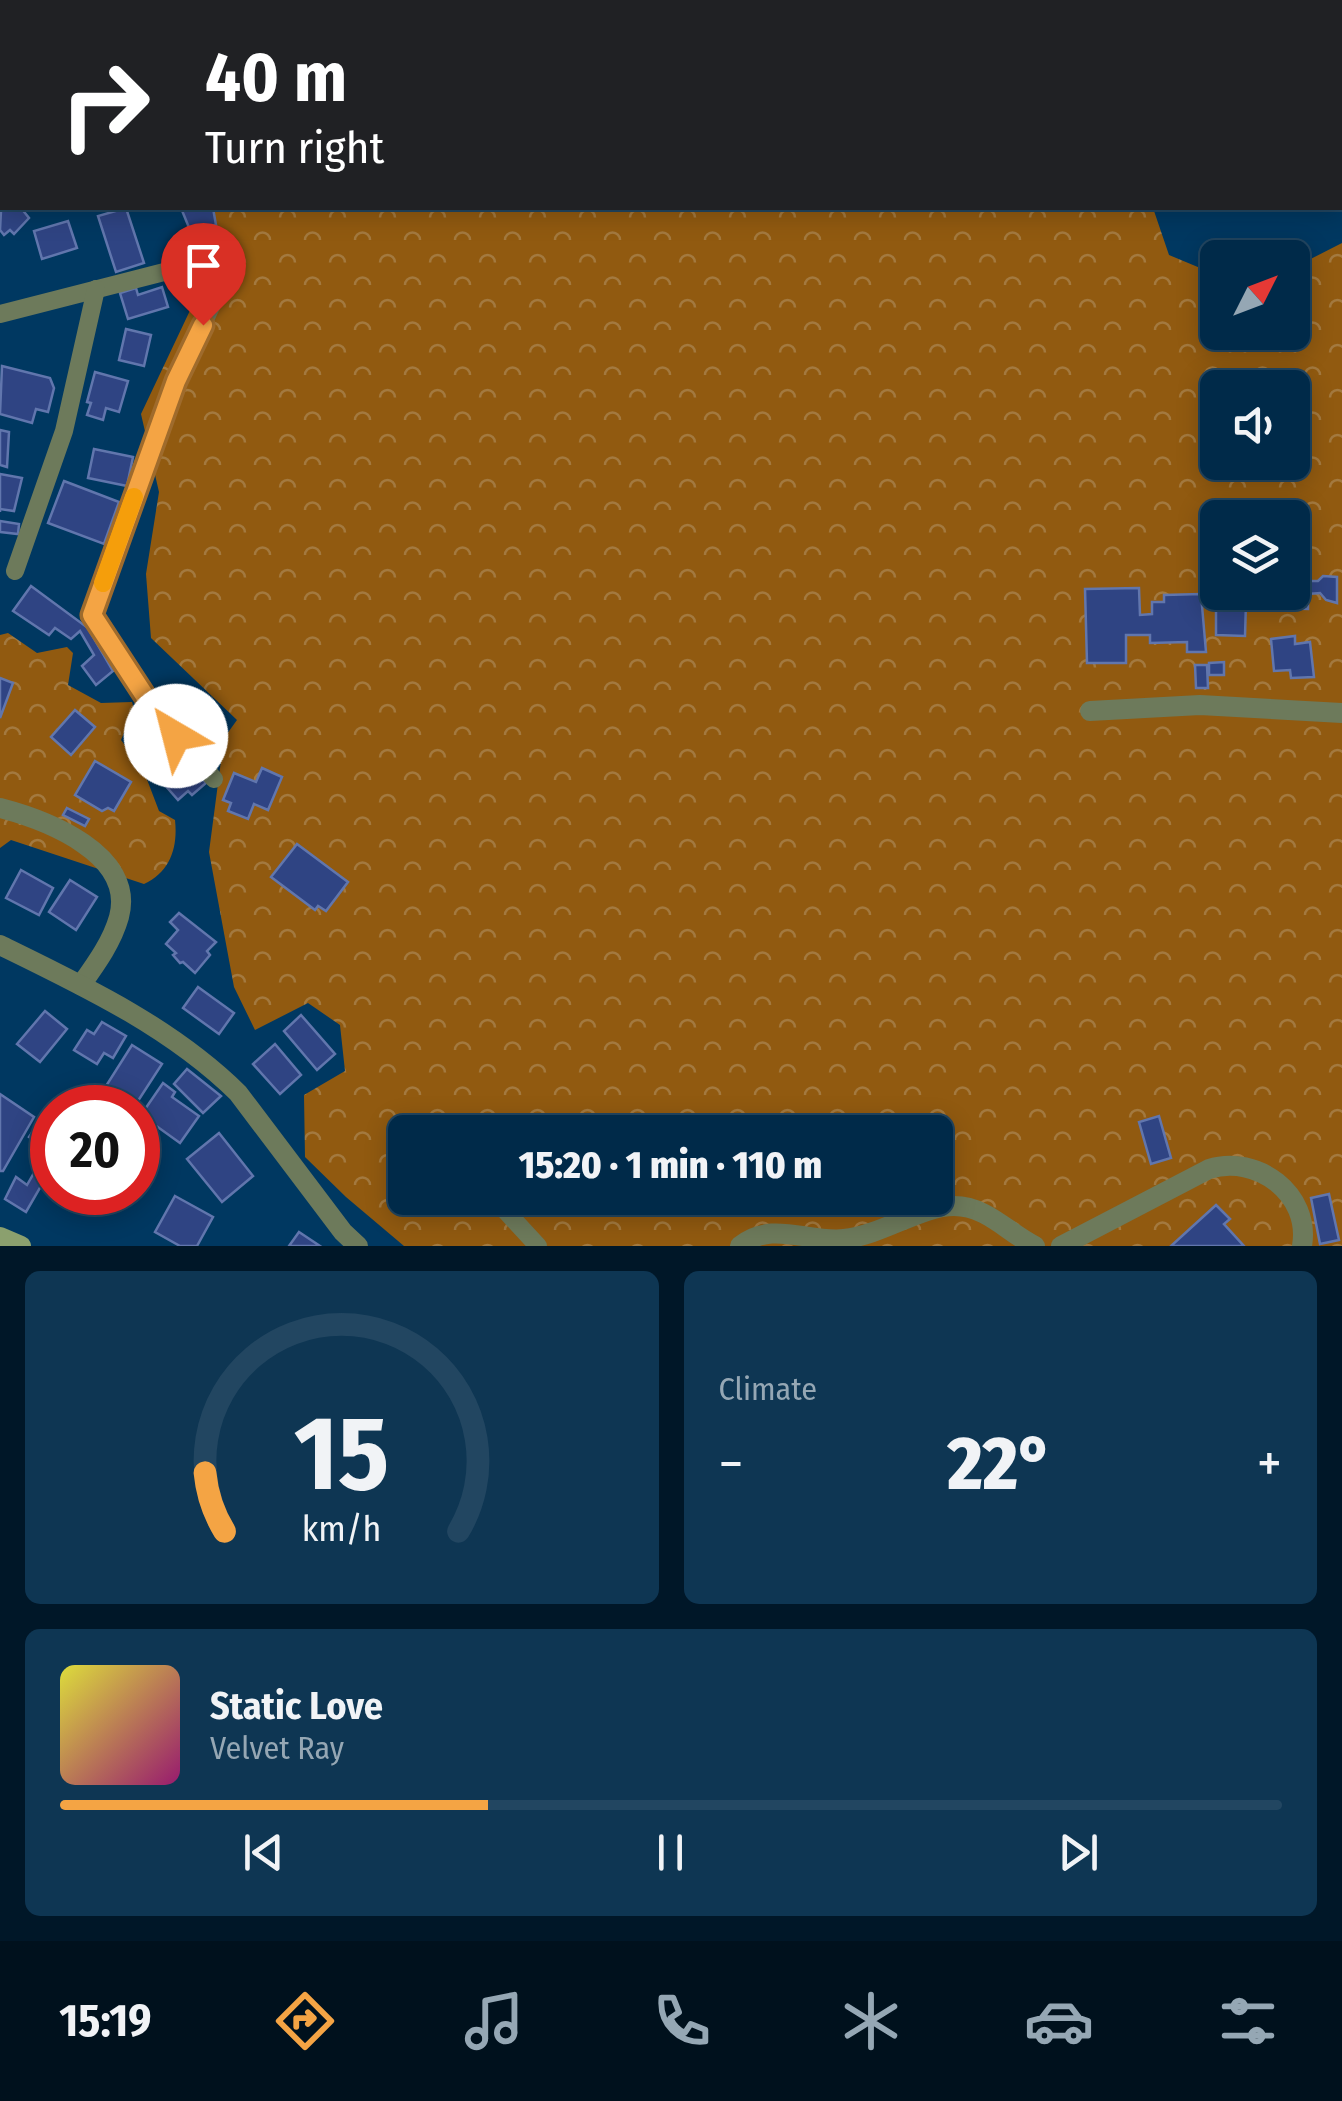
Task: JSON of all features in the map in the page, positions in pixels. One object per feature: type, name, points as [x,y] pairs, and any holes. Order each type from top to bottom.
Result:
[{"type":"street","points":[[1090,711],[1200,705],[1342,714]]},
{"type":"street","points":[[0,808],[26,814],[79,840],[97,854],[114,879],[119,890],[120,916],[99,960],[81,985]]},
{"type":"street","points":[[0,945],[156,1028],[231,1085],[311,1192],[358,1246]]},
{"type":"street","points":[[1062,1246],[1209,1169],[1228,1163],[1248,1166],[1283,1188],[1301,1220],[1302,1246]]},
{"type":"street","points":[[740,1246],[760,1234],[841,1240],[885,1230],[927,1211],[952,1206],[976,1209],[1036,1246]]},
{"type":"street","points":[[0,1236],[21,1246]]},
{"type":"lane","points":[[0,314],[207,260],[222,269],[224,279],[176,381],[92,615],[154,710],[214,779]]},
{"type":"lane","points":[[15,571],[64,431],[96,289]]},
{"type":"lane","points":[[510,1215],[538,1246]]},
{"type":"green space","points":[[212,210],[1154,210],[1169,255],[1200,268],[1200,350],[1310,350],[1310,259],[1342,243],[1342,1246],[404,1246],[305,1157],[304,1095],[345,1071],[340,1025],[308,1003],[255,1030],[234,987],[209,852],[224,738],[237,720],[151,638],[146,574],[159,492],[141,414],[194,302]]},
{"type":"green space","points":[[8,633],[37,653],[67,647],[73,653],[68,685],[101,703],[132,702],[138,723],[126,728],[121,740],[143,769],[159,811],[175,820],[170,858],[153,879],[144,884],[11,840],[0,848],[0,635]]},
{"type":"building","points":[[1,210],[23,210],[29,218],[14,234],[10,230],[4,235],[0,230]]},
{"type":"building","points":[[127,210],[144,263],[116,272],[98,216]]},
{"type":"building","points":[[182,210],[213,210],[216,225],[190,230]]},
{"type":"building","points":[[68,221],[77,248],[42,259],[34,231]]},
{"type":"building","points":[[162,287],[168,307],[128,319],[120,293],[136,288],[138,295]]},
{"type":"building","points":[[126,329],[151,335],[144,366],[119,360]]},
{"type":"building","points":[[2,366],[50,378],[54,388],[48,412],[36,409],[32,423],[0,414]]},
{"type":"building","points":[[95,372],[128,381],[119,412],[106,408],[103,420],[87,415]]},
{"type":"building","points":[[0,430],[9,432],[7,467],[0,465]]},
{"type":"building","points":[[94,449],[133,457],[127,486],[88,478]]},
{"type":"building","points":[[0,474],[22,478],[14,511],[0,509]]},
{"type":"building","points":[[64,481],[119,502],[104,544],[48,523]]},
{"type":"building","points":[[0,521],[19,524],[18,534],[0,532]]},
{"type":"building","points":[[1323,576],[1337,577],[1337,603],[1320,593],[1310,594],[1310,581]]},
{"type":"building","points":[[31,586],[88,628],[113,671],[96,685],[82,666],[94,655],[80,631],[71,639],[55,628],[49,635],[13,611]]},
{"type":"building","points":[[1139,588],[1140,615],[1152,614],[1152,602],[1164,602],[1164,595],[1200,594],[1206,652],[1187,652],[1187,642],[1150,643],[1150,635],[1126,635],[1126,663],[1087,663],[1085,589]]},
{"type":"building","points":[[1216,610],[1246,610],[1245,636],[1216,635]]},
{"type":"building","points":[[1295,636],[1295,644],[1310,642],[1314,677],[1291,678],[1290,670],[1274,671],[1271,639]]},
{"type":"building","points":[[1224,662],[1224,675],[1209,675],[1209,663]]},
{"type":"building","points":[[1195,665],[1207,665],[1208,688],[1196,688]]},
{"type":"building","points":[[0,678],[13,683],[0,718]]},
{"type":"building","points":[[183,689],[194,703],[179,717],[166,703]]},
{"type":"building","points":[[75,710],[95,727],[71,755],[51,737]]},
{"type":"building","points":[[151,722],[170,744],[149,762],[130,740]]},
{"type":"building","points":[[174,747],[206,783],[178,800],[150,768]]},
{"type":"building","points":[[95,761],[131,782],[114,811],[102,811],[75,795]]},
{"type":"building","points":[[262,768],[282,777],[268,810],[254,804],[248,819],[228,811],[231,803],[223,800],[234,773],[256,782]]},
{"type":"building","points":[[67,808],[89,819],[85,826],[63,815]]},
{"type":"building","points":[[297,844],[348,882],[326,911],[318,906],[315,910],[271,877]]},
{"type":"building","points":[[21,870],[53,888],[39,915],[6,898]]},
{"type":"building","points":[[70,880],[97,897],[76,930],[49,912]]},
{"type":"building","points":[[179,913],[216,942],[195,973],[180,963],[166,944],[178,930],[170,922]]},
{"type":"building","points":[[198,987],[234,1013],[219,1034],[183,1008]]},
{"type":"building","points":[[45,1011],[67,1029],[40,1062],[17,1044]]},
{"type":"building","points":[[301,1015],[335,1054],[317,1070],[284,1031]]},
{"type":"building","points":[[102,1022],[126,1036],[113,1058],[104,1053],[97,1064],[74,1050],[87,1030],[94,1034]]},
{"type":"building","points":[[275,1044],[301,1075],[280,1094],[253,1064]]},
{"type":"building","points":[[132,1045],[162,1064],[148,1085],[107,1085]]},
{"type":"building","points":[[187,1069],[221,1096],[203,1113],[174,1084]]},
{"type":"building","points":[[163,1083],[175,1092],[172,1097],[199,1116],[180,1143],[160,1129]]},
{"type":"building","points":[[0,1094],[30,1114],[30,1124],[0,1171]]},
{"type":"building","points":[[1159,1116],[1171,1158],[1151,1164],[1139,1122]]},
{"type":"building","points":[[219,1133],[253,1176],[222,1202],[187,1159]]},
{"type":"building","points":[[16,1177],[27,1185],[30,1180],[30,1205],[26,1212],[5,1199]]},
{"type":"building","points":[[1329,1194],[1339,1240],[1320,1244],[1311,1198]]},
{"type":"building","points":[[175,1196],[213,1217],[197,1246],[180,1246],[155,1232]]},
{"type":"building","points":[[1216,1205],[1230,1219],[1224,1224],[1244,1246],[1171,1246]]},
{"type":"building","points":[[299,1232],[320,1246],[289,1246]]},
{"type":"slow traffic","points":[[103,583],[134,497]]},
{"type":"route","points":[[176,736],[154,710],[92,615],[176,381],[203,325]]}]
